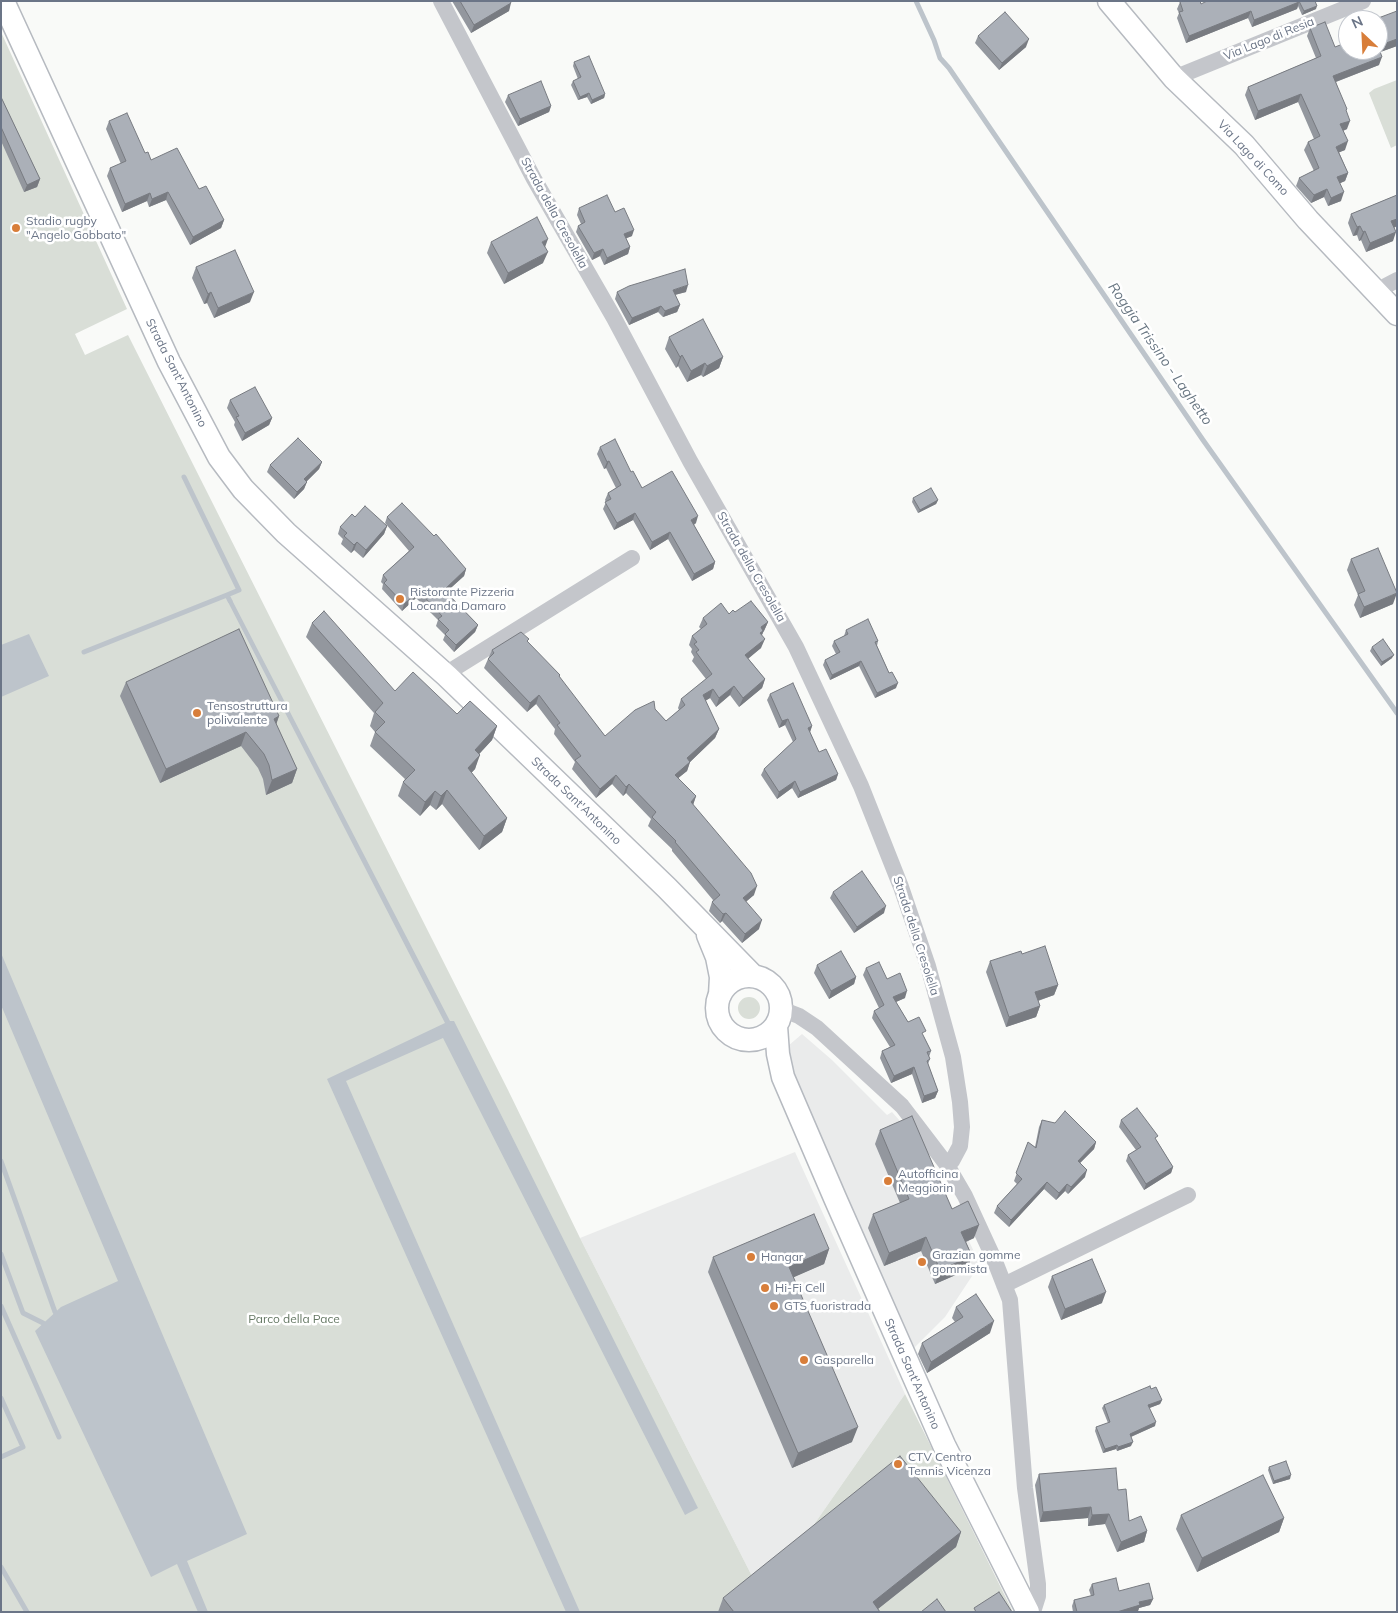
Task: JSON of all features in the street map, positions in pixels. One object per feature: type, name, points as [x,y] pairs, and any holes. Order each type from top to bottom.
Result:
[{"type":"main road","name":"Strada Sant'Antonino","points":[[3,1],[150,321],[219,457],[243,489],[286,533],[447,676],[667,888],[753,976],[762,979],[776,991],[780,999],[778,1054],[783,1077],[944,1445],[1028,1612]]},
{"type":"main road","name":"Via Lago di Como","points":[[1109,1],[1174,78],[1244,145],[1308,220],[1397,314]]},
{"type":"main road","name":"Strada Sant'Antonino","points":[[705,928],[718,957],[721,977],[717,1011],[722,1027],[764,1057],[783,1077]]},
{"type":"main road","points":[[720,995],[733,980],[743,976],[753,976]]},
{"type":"main road","points":[[740,1039],[760,1038],[769,1033],[779,1017]]},
{"type":"street","name":"Strada della Cresolella","points":[[441,1],[534,179],[614,318],[690,461],[796,647],[861,786],[904,896],[928,966],[953,1057],[962,1127],[960,1146],[952,1161],[947,1165]]},
{"type":"street","name":"Via Lago di Resia","points":[[1174,78],[1363,1]]},
{"type":"street","points":[[1376,291],[1397,280]]},
{"type":"street","points":[[447,676],[455,668],[632,558]]},
{"type":"street","points":[[779,1017],[799,1016],[817,1028],[902,1106],[947,1165],[965,1196],[1004,1285],[1010,1300],[1025,1488],[1038,1584],[1038,1596],[1033,1612]]},
{"type":"street","points":[[1004,1285],[1188,1195]]},
{"type":"shaded area","points":[[232,600],[450,1021],[454,1021],[698,1508],[685,1515],[443,1038],[346,1081],[580,1612],[566,1612],[327,1079],[445,1023],[228,602]]},
{"type":"shaded area","points":[[29,634],[49,676],[1,697],[1,645]]},
{"type":"shaded area","points":[[1,953],[247,1534],[187,1561],[208,1612],[198,1612],[177,1564],[151,1577],[35,1331],[61,1307],[118,1281],[1,1005]]},
{"type":"shaded area","points":[[802,1034],[832,1060],[887,1115],[892,1112],[917,1140],[980,1264],[945,1317],[910,1352],[781,1052]]},
{"type":"shaded area","points":[[795,1152],[905,1394],[808,1533],[755,1582],[580,1238]]},
{"type":"green space","name":"Parco della Pace","points":[[1,32],[127,309],[75,334],[85,355],[128,335],[508,1090],[580,1238],[755,1582],[808,1533],[905,1394],[1013,1612],[1,1612]]},
{"type":"green space","points":[[1397,80],[1397,145],[1391,148],[1369,93],[1374,89]]},
{"type":"green space","points":[[745,997],[753,997],[760,1004],[760,1012],[753,1019],[745,1019],[738,1012],[738,1004]]},
{"type":"building","points":[[460,1],[510,1],[511,3],[474,25]]},
{"type":"building","points":[[1200,1],[1201,4],[1207,1],[1299,2],[1254,20],[1251,11],[1189,36],[1179,12],[1183,11],[1180,2]]},
{"type":"building","points":[[1299,1],[1315,1],[1317,6],[1304,11]]},
{"type":"building","points":[[1397,11],[1397,39],[1388,42],[1388,14]]},
{"type":"building","points":[[1005,12],[1029,39],[1002,63],[978,36]]},
{"type":"building","points":[[1325,22],[1335,47],[1338,46],[1338,60],[1374,60],[1333,76],[1350,121],[1340,124],[1348,141],[1336,147],[1348,173],[1337,177],[1344,192],[1331,198],[1327,189],[1314,195],[1299,178],[1319,168],[1308,142],[1320,136],[1301,94],[1258,111],[1248,87],[1321,56],[1310,28]]},
{"type":"building","points":[[589,56],[605,94],[592,100],[589,93],[580,97],[573,81],[581,77],[574,62]]},
{"type":"building","points":[[541,81],[551,106],[520,119],[508,95]]},
{"type":"building","points":[[1,97],[40,179],[27,185],[1,127]]},
{"type":"building","points":[[127,113],[145,153],[148,152],[151,160],[177,148],[199,189],[206,186],[224,220],[193,237],[168,192],[152,199],[150,193],[125,204],[110,168],[126,161],[109,121]]},
{"type":"building","points":[[607,195],[615,212],[624,208],[634,230],[624,234],[630,247],[607,258],[603,249],[594,253],[578,226],[585,222],[579,208]]},
{"type":"building","points":[[1397,195],[1397,219],[1391,221],[1396,232],[1370,243],[1365,231],[1363,232],[1360,226],[1357,227],[1351,214]]},
{"type":"building","points":[[537,217],[548,239],[542,242],[548,252],[508,273],[491,242]]},
{"type":"building","points":[[235,250],[254,292],[218,308],[211,292],[208,294],[196,267]]},
{"type":"building","points":[[685,269],[688,285],[673,290],[680,305],[665,311],[661,306],[632,318],[617,292],[629,286]]},
{"type":"building","points":[[703,319],[723,357],[707,366],[705,363],[691,371],[682,355],[680,357],[669,337]]},
{"type":"building","points":[[255,387],[272,418],[245,433],[236,417],[239,416],[230,400]]},
{"type":"building","points":[[298,438],[322,462],[304,479],[307,482],[297,492],[270,465]]},
{"type":"building","points":[[615,439],[631,472],[633,471],[642,488],[672,471],[698,516],[691,520],[715,562],[694,574],[670,532],[652,542],[635,513],[617,523],[605,502],[611,499],[608,493],[621,485],[600,447]]},
{"type":"building","points":[[931,488],[938,500],[920,510],[913,498]]},
{"type":"building","points":[[402,503],[434,536],[436,534],[466,569],[444,590],[478,625],[456,645],[445,634],[449,630],[438,619],[442,616],[419,591],[404,604],[384,583],[387,580],[383,575],[414,547],[387,517]]},
{"type":"building","points":[[365,506],[387,526],[366,550],[357,542],[354,545],[344,536],[347,533],[340,527],[352,514],[355,517]]},
{"type":"building","points":[[1378,548],[1397,593],[1364,607],[1358,594],[1365,591],[1351,559]]},
{"type":"building","points":[[751,601],[768,622],[761,627],[763,631],[760,633],[765,639],[745,655],[765,679],[743,698],[734,686],[719,698],[713,689],[703,695],[719,729],[687,758],[690,762],[675,775],[696,796],[691,802],[751,873],[757,886],[743,898],[762,920],[745,934],[726,913],[723,914],[712,902],[720,895],[676,841],[652,817],[656,812],[629,784],[626,787],[616,775],[600,789],[575,760],[581,756],[557,725],[560,723],[539,695],[530,703],[488,659],[494,653],[492,650],[521,632],[529,639],[527,641],[560,675],[605,736],[635,710],[654,701],[655,709],[666,721],[685,705],[681,699],[712,674],[696,652],[699,650],[694,644],[697,642],[692,636],[707,624],[703,618],[721,603],[729,614]]},
{"type":"building","points":[[324,611],[395,691],[413,672],[457,714],[470,701],[497,726],[475,750],[480,755],[468,768],[507,818],[484,836],[447,790],[441,796],[435,791],[425,802],[403,782],[415,770],[375,732],[385,722],[375,712],[383,703],[312,623]]},
{"type":"building","points":[[868,619],[878,641],[875,642],[889,673],[892,672],[898,683],[877,693],[861,661],[832,675],[825,660],[840,652],[834,641],[848,634],[846,630]]},
{"type":"building","name":"Tensostruttura polivalente","points":[[239,629],[279,716],[274,719],[297,769],[272,780],[269,765],[264,754],[246,732],[166,769],[126,682]]},
{"type":"building","points":[[1383,639],[1394,655],[1382,662],[1372,647]]},
{"type":"building","points":[[793,683],[812,726],[808,728],[819,752],[826,749],[838,774],[800,792],[795,781],[779,792],[764,769],[796,739],[788,719],[782,721],[770,694]]},
{"type":"building","points":[[862,871],[886,906],[857,927],[833,892]]},
{"type":"building","points":[[1045,946],[1058,985],[1035,992],[1040,1006],[1009,1017],[990,961],[1021,951],[1022,954]]},
{"type":"building","points":[[841,951],[856,977],[831,991],[817,965]]},
{"type":"building","points":[[879,962],[887,979],[900,973],[907,991],[893,997],[908,1022],[919,1017],[926,1031],[922,1033],[931,1051],[927,1052],[930,1059],[927,1061],[938,1091],[924,1096],[914,1067],[894,1076],[882,1051],[895,1045],[874,1011],[884,1005],[866,968]]},
{"type":"building","points":[[1137,1108],[1158,1136],[1155,1138],[1173,1167],[1146,1184],[1128,1155],[1141,1147],[1121,1120]]},
{"type":"building","points":[[1065,1111],[1096,1142],[1078,1161],[1087,1170],[1071,1187],[1067,1184],[1059,1193],[1047,1182],[1011,1220],[997,1206],[1022,1179],[1016,1173],[1028,1142],[1036,1148],[1042,1120],[1055,1123]]},
{"type":"building","points":[[912,1116],[952,1209],[968,1201],[979,1225],[961,1232],[972,1256],[940,1270],[926,1237],[889,1253],[873,1214],[909,1199],[880,1130]]},
{"type":"building","points":[[814,1214],[829,1249],[789,1267],[858,1427],[798,1453],[713,1257]]},
{"type":"building","points":[[1092,1259],[1106,1292],[1065,1309],[1052,1276]]},
{"type":"building","points":[[976,1294],[994,1321],[931,1362],[922,1343],[963,1317],[956,1307]]},
{"type":"building","points":[[1150,1386],[1151,1389],[1156,1387],[1162,1400],[1148,1405],[1156,1422],[1130,1434],[1133,1442],[1105,1449],[1096,1427],[1110,1422],[1104,1405]]},
{"type":"building","points":[[900,1456],[961,1532],[873,1602],[880,1612],[734,1612],[723,1598]]},
{"type":"building","points":[[1286,1461],[1291,1475],[1274,1481],[1269,1467]]},
{"type":"building","points":[[1116,1468],[1118,1490],[1126,1489],[1129,1521],[1141,1516],[1147,1531],[1121,1542],[1109,1514],[1092,1515],[1091,1507],[1043,1512],[1039,1474]]},
{"type":"building","points":[[1263,1475],[1284,1518],[1202,1558],[1181,1515]]},
{"type":"building","points":[[1116,1578],[1119,1591],[1149,1583],[1153,1599],[1139,1602],[1140,1605],[1117,1612],[1077,1612],[1074,1600],[1094,1595],[1092,1584]]},
{"type":"building","points":[[999,1592],[1012,1612],[976,1612],[974,1608]]},
{"type":"building","points":[[937,1599],[946,1612],[921,1612]]},
{"type":"waterway","name":"Roggia Trissino - Laghetto","points":[[916,1],[940,58],[949,68],[1203,440],[1397,713]]},
{"type":"waterway","points":[[184,477],[239,590],[227,595],[230,601]]},
{"type":"waterway","points":[[84,652],[227,595]]},
{"type":"waterway","points":[[1,1161],[55,1312]]},
{"type":"waterway","points":[[1,1254],[23,1313],[43,1323]]},
{"type":"waterway","points":[[1,1306],[59,1437]]},
{"type":"waterway","points":[[1,1398],[23,1447],[1,1457]]},
{"type":"waterway","points":[[1,1567],[27,1612]]},
{"type":"place","name":"Stadio rugby \"Angelo Gobbato\"","points":[[16,228]]},
{"type":"place","name":"Ristorante Pizzeria Locanda Damaro","points":[[400,599]]},
{"type":"place","name":"Tensostruttura polivalente","points":[[197,713]]},
{"type":"place","name":"Autofficina Meggiorin","points":[[888,1181]]},
{"type":"place","name":"Hangar","points":[[751,1257]]},
{"type":"place","name":"Grazian gomme gommista","points":[[922,1262]]},
{"type":"place","name":"Hi-Fi Cell","points":[[765,1288]]},
{"type":"place","name":"GTS fuoristrada","points":[[774,1306]]},
{"type":"place","name":"Gasparella","points":[[804,1360]]},
{"type":"place","name":"CTV Centro Tennis Vicenza","points":[[898,1464]]}]
